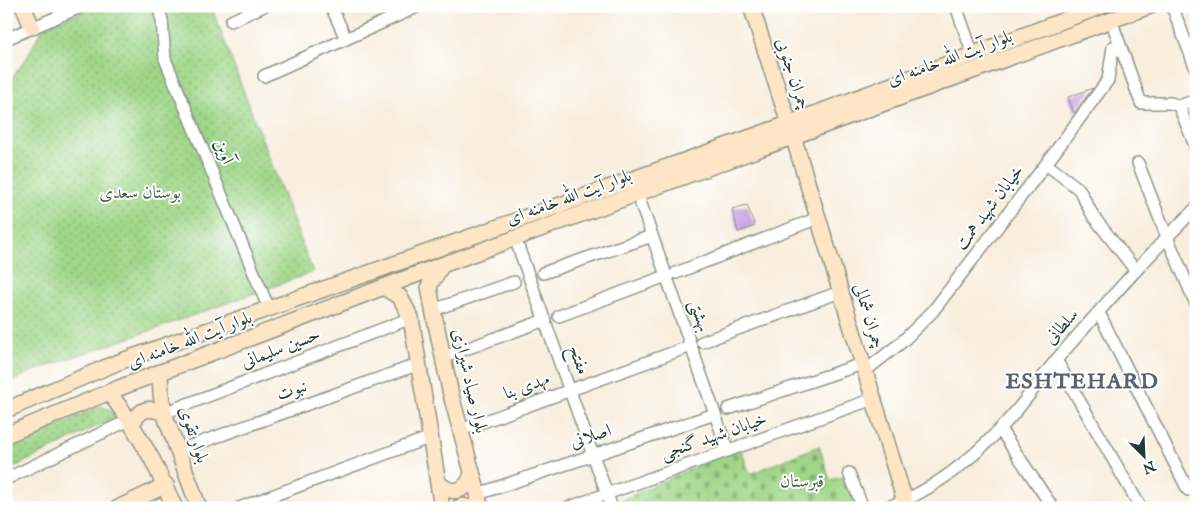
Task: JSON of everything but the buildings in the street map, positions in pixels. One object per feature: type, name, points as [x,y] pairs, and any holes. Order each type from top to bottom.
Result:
[{"type":"main road","points":[[23,6],[32,28]]},
{"type":"main road","name":"چمران جنوبی","points":[[751,6],[791,130]]},
{"type":"main road","name":"بلوار آیت الله خامنه ای","points":[[6,436],[160,372],[637,193],[972,55],[1102,6]]},
{"type":"main road","name":"بلوار آیت الله خامنه ای","points":[[6,410],[116,363],[1150,6]]},
{"type":"main road","name":"چمران شمالی","points":[[791,130],[906,505]]},
{"type":"main road","name":"بلوار صیاد شیرازی","points":[[442,265],[429,286],[432,310],[472,473],[477,503]]},
{"type":"main road","points":[[383,288],[400,297],[411,318],[442,508]]},
{"type":"main road","points":[[411,318],[432,310]]},
{"type":"main road","name":"بلوار تقوی","points":[[160,372],[164,413],[199,508]]},
{"type":"main road","points":[[109,392],[152,459],[166,485],[171,506]]},
{"type":"main road","points":[[130,422],[136,415],[145,410],[155,409],[164,413]]},
{"type":"main road","points":[[439,483],[451,491],[459,490],[466,487],[472,473]]},
{"type":"main road","points":[[118,508],[166,485]]},
{"type":"main road","points":[[458,508],[477,503]]},
{"type":"street","points":[[6,39],[83,6]]},
{"type":"street","name":"آوین","points":[[158,6],[162,20],[165,59],[269,309]]},
{"type":"street","points":[[231,21],[264,6]]},
{"type":"street","points":[[331,6],[346,39]]},
{"type":"street","points":[[264,76],[419,6]]},
{"type":"street","points":[[956,6],[972,55]]},
{"type":"street","points":[[1172,6],[1196,69]]},
{"type":"street","points":[[1111,20],[1141,103],[1171,103],[1179,106],[1196,100]]},
{"type":"street","name":"خیابان شهید همت","points":[[864,368],[902,342],[933,310],[1046,164],[1108,80],[1113,47]]},
{"type":"street","points":[[1179,106],[1196,148]]},
{"type":"street","points":[[1138,163],[1166,237],[1196,304]]},
{"type":"street","points":[[1046,164],[1079,189],[1093,216],[1136,272]]},
{"type":"street","name":"بهشتی","points":[[637,193],[652,236],[671,274],[696,344],[715,414],[728,451]]},
{"type":"street","name":"سلطانی","points":[[885,508],[906,505],[948,476],[1000,429],[1056,360],[1166,237],[1196,208]]},
{"type":"street","points":[[559,316],[818,218]]},
{"type":"street","points":[[543,273],[652,236]]},
{"type":"street","name":"مفتح","points":[[515,238],[612,508]]},
{"type":"street","points":[[432,310],[514,282]]},
{"type":"street","name":"مهدی بنا","points":[[461,430],[840,292]]},
{"type":"street","points":[[1099,313],[1192,488]]},
{"type":"street","name":"حسین سلیمانی","points":[[164,413],[411,318]]},
{"type":"street","points":[[444,357],[545,320]]},
{"type":"street","points":[[1056,360],[1141,508]]},
{"type":"street","name":"نبوت","points":[[177,451],[420,364]]},
{"type":"street","points":[[728,409],[864,368]]},
{"type":"street","name":"خیابان شهید گنجی","points":[[567,508],[874,399]]},
{"type":"street","name":"اصلانی","points":[[477,503],[593,455],[715,414]]},
{"type":"street","points":[[6,479],[130,422]]},
{"type":"street","points":[[1000,429],[1053,508]]},
{"type":"street","points":[[238,508],[431,437]]},
{"type":"street","points":[[849,473],[862,508]]},
{"type":"green space","name":"بوستان سعدی","points":[[95,6],[211,6],[313,272],[33,371],[6,384],[6,86],[27,58],[42,28]]},
{"type":"green space","points":[[101,406],[109,409],[116,417],[6,471],[6,448]]},
{"type":"green space","name":"قبرستان","points":[[819,446],[830,480],[844,477],[856,508],[621,508],[619,501],[740,447],[750,474]]},
{"type":"district","name":"ESHTEHARD","points":[[1082,382]]}]
